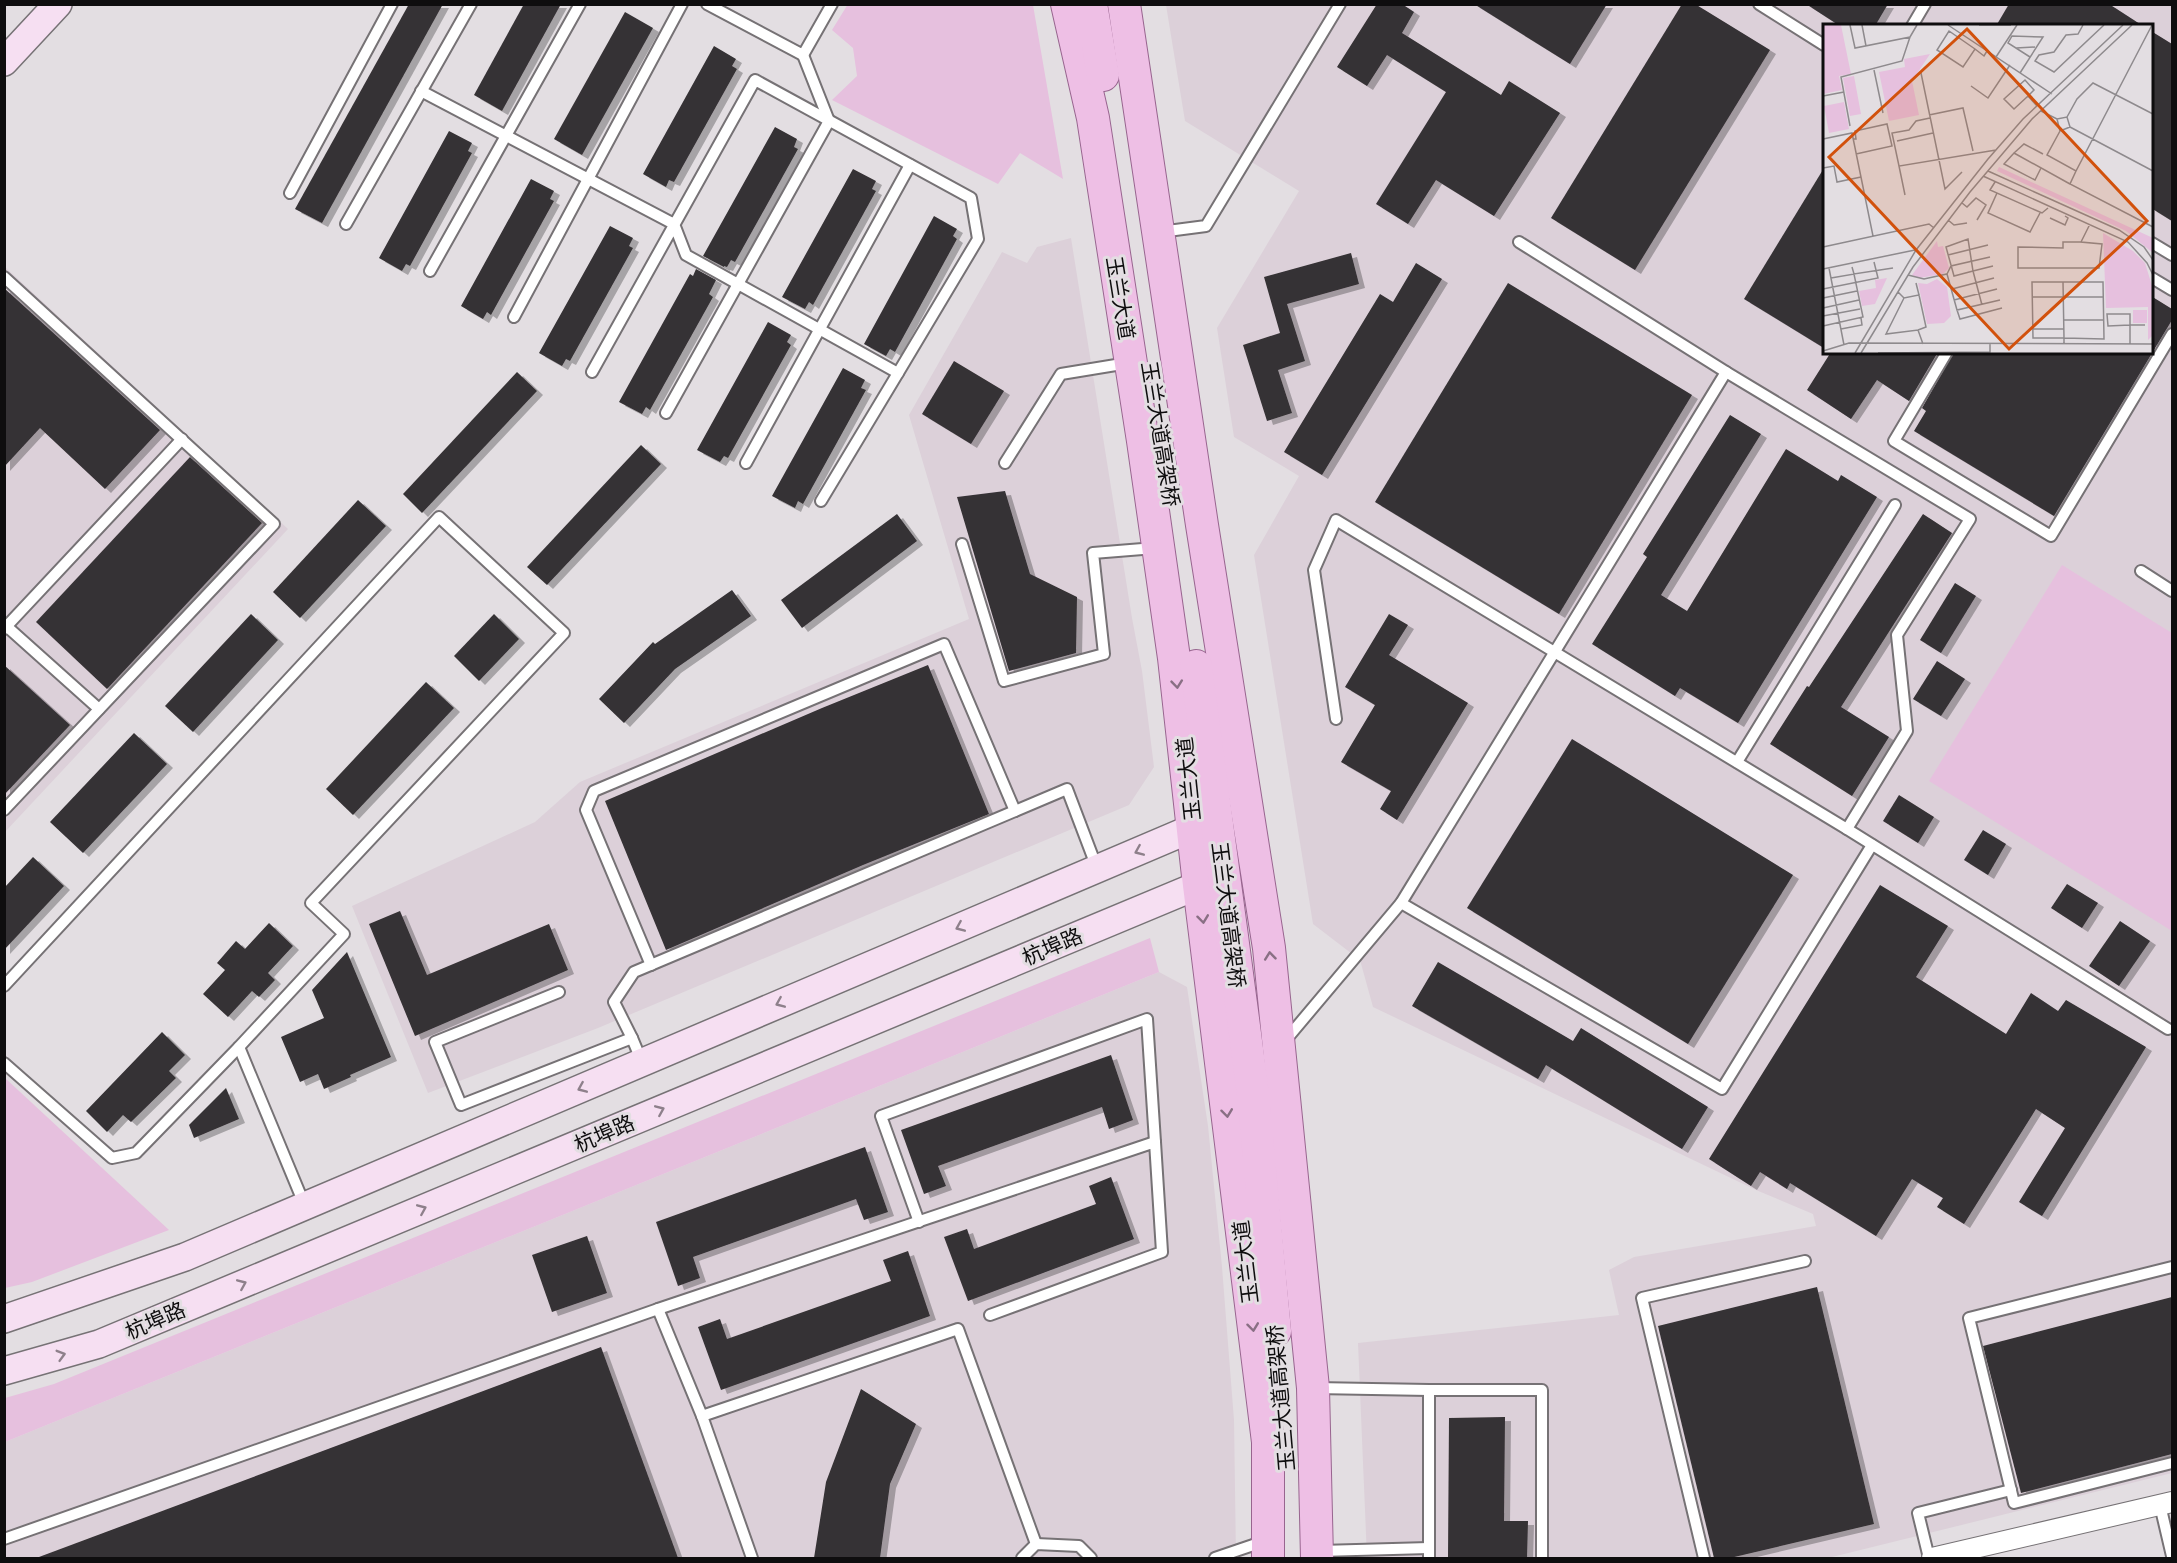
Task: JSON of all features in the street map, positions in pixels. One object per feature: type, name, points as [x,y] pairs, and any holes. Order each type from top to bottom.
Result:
[{"type":"main road","points":[[4,62],[58,4]]},
{"type":"main road","name":"玉兰大道","points":[[1067,4],[1093,118],[1159,547],[1268,1442],[1293,1549]]},
{"type":"main road","name":"玉兰大道高架桥","points":[[1091,4],[1165,450],[1253,1094],[1286,1444],[1293,1549]]},
{"type":"main road","name":"玉兰大道高架桥","points":[[1105,4],[1142,248],[1221,728],[1267,1095],[1293,1333],[1299,1423],[1293,1549]]},
{"type":"main road","points":[[1124,4],[1269,948],[1313,1388],[1293,1549]]},
{"type":"main road","points":[[4,1318],[185,1257],[1193,828]]},
{"type":"main road","name":"杭埠路","points":[[4,1371],[99,1344],[1199,885]]},
{"type":"street","points":[[1931,1558],[2166,1503]]},
{"type":"lane","points":[[290,193],[392,4]]},
{"type":"lane","points":[[346,224],[471,4]]},
{"type":"lane","points":[[430,271],[580,4]]},
{"type":"lane","points":[[514,317],[682,4]]},
{"type":"lane","points":[[708,4],[802,55],[830,121]]},
{"type":"lane","points":[[802,55],[832,4]]},
{"type":"lane","points":[[1158,232],[1206,226],[1340,4]]},
{"type":"lane","points":[[1759,4],[1823,44]]},
{"type":"lane","points":[[1913,24],[1925,4]]},
{"type":"lane","points":[[592,372],[755,80],[971,198],[978,239],[820,501]]},
{"type":"lane","points":[[421,91],[674,224],[686,255],[898,373]]},
{"type":"lane","points":[[666,413],[830,121]]},
{"type":"lane","points":[[746,463],[910,165]]},
{"type":"lane","points":[[1518,242],[1726,372],[1971,519],[1897,635],[1907,731],[1847,829]]},
{"type":"lane","points":[[2153,245],[2172,255]]},
{"type":"lane","points":[[4,278],[274,524],[4,810]]},
{"type":"lane","points":[[2153,279],[2172,290]]},
{"type":"lane","points":[[1946,354],[1894,441],[2051,536],[2172,334]]},
{"type":"lane","points":[[1005,463],[1061,374],[1131,362]]},
{"type":"lane","points":[[1279,1047],[1401,903],[1726,372]]},
{"type":"lane","points":[[99,709],[5,626],[182,439]]},
{"type":"lane","points":[[1737,762],[1895,505]]},
{"type":"lane","points":[[4,986],[439,517],[564,633],[311,903],[344,934],[136,1153],[112,1158],[4,1063]]},
{"type":"lane","points":[[1336,719],[1314,570],[1336,520],[1847,829],[2168,1029]]},
{"type":"lane","points":[[962,544],[1004,681],[1104,654],[1093,553],[1159,547]]},
{"type":"lane","points":[[2141,571],[2172,591]]},
{"type":"lane","points":[[651,965],[586,810],[594,791],[944,644],[1015,811]]},
{"type":"lane","points":[[642,1062],[614,1002],[634,972],[1067,789],[1097,868]]},
{"type":"lane","points":[[1401,903],[1722,1089],[1872,845]]},
{"type":"lane","points":[[559,992],[435,1042],[461,1105],[632,1038]]},
{"type":"lane","points":[[919,1222],[881,1116],[1147,1019],[1162,1252],[990,1315]]},
{"type":"lane","points":[[239,1047],[305,1206]]},
{"type":"lane","points":[[4,1539],[658,1309],[1155,1142]]},
{"type":"lane","points":[[1704,1558],[1642,1298],[1805,1262]]},
{"type":"lane","points":[[2172,1267],[1969,1318],[2014,1503],[2172,1463]]},
{"type":"lane","points":[[658,1309],[702,1416],[752,1558]]},
{"type":"lane","points":[[702,1416],[958,1329],[1036,1544]]},
{"type":"lane","points":[[1313,1388],[1542,1390],[1542,1558]]},
{"type":"lane","points":[[1215,1558],[1293,1549],[1429,1553],[1429,1390]]},
{"type":"lane","points":[[1931,1558],[1918,1513],[2011,1490]]},
{"type":"lane","points":[[2166,1503],[2172,1556]]},
{"type":"lane","points":[[1022,1558],[1036,1544],[1079,1546],[1091,1558]]},
{"type":"shaded area","points":[[848,4],[1033,5],[1063,179],[1020,153],[998,184],[832,100],[857,76],[853,48],[832,30]]},
{"type":"shaded area","points":[[1166,5],[2172,5],[2172,1473],[1828,1558],[1367,1558],[1358,1343],[1619,1315],[1609,1270],[1634,1257],[1816,1226],[1813,1214],[1756,1190],[1373,1007],[1360,960],[1313,924],[1254,555],[1299,476],[1234,437],[1217,328],[1299,191],[1185,121]]},
{"type":"shaded area","points":[[1071,238],[1142,671],[1154,767],[1129,805],[598,1028],[428,1093],[352,906],[535,822],[580,782],[969,619],[909,415],[1002,252],[1027,263],[1037,247]]},
{"type":"shaded area","points":[[4,266],[288,529],[5,832],[4,832]]},
{"type":"shaded area","points":[[2062,565],[2172,633],[2172,931],[1929,781]]},
{"type":"shaded area","points":[[1150,938],[1159,972],[5,1442],[5,1398],[54,1384]]},
{"type":"shaded area","points":[[1159,972],[1187,987],[1208,1126],[1234,1420],[1236,1558],[5,1558],[5,1442]]},
{"type":"shaded area","points":[[4,1078],[169,1230],[32,1282],[5,1288]]},
{"type":"building","points":[[409,4],[443,4],[322,223],[295,209]]},
{"type":"building","points":[[524,4],[561,4],[502,111],[474,95]]},
{"type":"building","points":[[1377,4],[1402,4],[1414,12],[1402,33],[1501,95],[1509,81],[1560,113],[1494,216],[1436,180],[1408,224],[1376,204],[1446,92],[1387,55],[1367,86],[1337,67]]},
{"type":"building","points":[[1474,4],[1607,4],[1570,64]]},
{"type":"building","points":[[1682,4],[1695,4],[1770,50],[1635,270],[1551,218]]},
{"type":"building","points":[[1806,4],[1888,4],[1876,24],[1837,24]]},
{"type":"building","points":[[2009,4],[2109,4],[2140,24],[1997,24]]},
{"type":"building","points":[[625,12],[653,28],[582,155],[554,139]]},
{"type":"building","points":[[2153,32],[2172,44],[2172,221],[2153,209]]},
{"type":"building","points":[[714,46],[736,59],[732,66],[737,69],[674,182],[669,180],[666,187],[643,174]]},
{"type":"building","points":[[775,127],[797,139],[794,147],[798,149],[735,262],[731,260],[727,267],[724,267],[703,256]]},
{"type":"building","points":[[449,131],[472,143],[468,151],[472,153],[410,266],[406,264],[402,271],[379,258]]},
{"type":"building","points":[[853,169],[876,181],[872,189],[876,191],[813,305],[809,302],[805,309],[782,297]]},
{"type":"building","points":[[1823,170],[1823,347],[1744,299]]},
{"type":"building","points":[[531,179],[554,191],[550,199],[554,201],[491,315],[487,312],[483,319],[461,306]]},
{"type":"building","points":[[934,216],[957,229],[953,236],[957,239],[895,352],[890,349],[886,356],[864,344]]},
{"type":"building","points":[[610,226],[633,238],[629,246],[633,248],[570,361],[566,359],[562,366],[539,353]]},
{"type":"building","points":[[1351,253],[1359,284],[1287,304],[1305,361],[1278,370],[1292,413],[1267,421],[1243,345],[1280,333],[1264,277]]},
{"type":"building","points":[[1416,263],[1442,279],[1322,475],[1284,452],[1380,294],[1393,302]]},
{"type":"building","points":[[696,269],[716,280],[709,294],[713,297],[650,410],[646,407],[642,414],[619,402],[690,274],[693,276]]},
{"type":"building","points":[[1508,283],[1692,395],[1559,614],[1375,502]]},
{"type":"building","points":[[4,288],[160,430],[105,489],[40,428],[4,467]]},
{"type":"building","points":[[2153,297],[2172,309],[2172,320],[2153,352]]},
{"type":"building","points":[[768,322],[791,335],[787,342],[791,345],[728,458],[724,456],[720,462],[697,450]]},
{"type":"building","points":[[1830,354],[1937,354],[1909,401],[1877,380],[1851,419],[1807,390]]},
{"type":"building","points":[[1953,354],[2152,354],[2054,516],[1914,431],[1926,411],[1922,408]]},
{"type":"building","points":[[954,361],[1004,391],[971,444],[922,414]]},
{"type":"building","points":[[843,368],[865,380],[861,388],[866,390],[803,504],[798,501],[795,508],[772,496]]},
{"type":"building","points":[[517,372],[537,391],[422,513],[403,494]]},
{"type":"building","points":[[1730,415],[1761,434],[1661,595],[1687,611],[1786,449],[1838,481],[1841,475],[1877,497],[1738,723],[1680,688],[1675,696],[1592,644],[1647,557],[1643,554]]},
{"type":"building","points":[[641,445],[661,464],[547,585],[527,567]]},
{"type":"building","points":[[190,457],[262,523],[107,689],[36,622]]},
{"type":"building","points":[[1005,491],[1030,574],[1077,597],[1076,653],[1009,671],[957,497]]},
{"type":"building","points":[[358,500],[386,526],[300,618],[273,592]]},
{"type":"building","points":[[897,514],[917,541],[802,628],[781,600]]},
{"type":"building","points":[[1923,514],[1952,533],[1841,707],[1889,737],[1852,796],[1770,744]]},
{"type":"building","points":[[1955,583],[1976,596],[1941,653],[1920,640]]},
{"type":"building","points":[[732,590],[751,616],[675,669],[624,723],[599,699],[653,642],[655,644]]},
{"type":"building","points":[[251,614],[278,640],[193,732],[165,706]]},
{"type":"building","points":[[494,614],[519,639],[479,681],[454,656]]},
{"type":"building","points":[[1389,614],[1408,625],[1389,655],[1468,703],[1397,820],[1380,809],[1391,791],[1341,762],[1375,705],[1345,687]]},
{"type":"building","points":[[1937,661],[1965,679],[1941,716],[1913,699]]},
{"type":"building","points":[[4,665],[70,725],[4,795]]},
{"type":"building","points":[[928,665],[989,814],[863,865],[666,950],[605,801]]},
{"type":"building","points":[[426,682],[454,708],[353,815],[326,789]]},
{"type":"building","points":[[134,733],[167,764],[83,853],[50,822]]},
{"type":"building","points":[[1572,739],[1793,875],[1688,1044],[1467,908]]},
{"type":"building","points":[[1899,795],[1934,817],[1918,843],[1883,821]]},
{"type":"building","points":[[1983,830],[2006,844],[1988,875],[1964,860]]},
{"type":"building","points":[[33,857],[64,886],[4,950],[4,888]]},
{"type":"building","points":[[2067,884],[2098,903],[2082,928],[2051,908]]},
{"type":"building","points":[[1880,885],[1948,926],[1916,977],[2006,1034],[2031,993],[2058,1011],[2066,1000],[2146,1047],[2042,1216],[2019,1202],[2065,1128],[2036,1109],[1964,1224],[1937,1207],[1943,1198],[1912,1179],[1876,1236],[1790,1183],[1787,1189],[1760,1172],[1751,1186],[1709,1159]]},
{"type":"building","points":[[400,911],[427,975],[549,924],[568,970],[415,1036],[369,924]]},
{"type":"building","points":[[2120,921],[2150,941],[2119,986],[2089,966]]},
{"type":"building","points":[[269,923],[293,946],[268,973],[275,980],[259,997],[252,991],[228,1017],[203,994],[225,970],[217,963],[236,941],[245,949]]},
{"type":"building","points":[[347,952],[391,1057],[324,1089],[318,1074],[300,1082],[281,1037],[324,1018],[312,990]]},
{"type":"building","points":[[1438,962],[1573,1041],[1581,1028],[1708,1107],[1682,1149],[1546,1065],[1538,1079],[1412,1006]]},
{"type":"building","points":[[162,1032],[185,1055],[169,1071],[176,1078],[131,1122],[123,1115],[107,1132],[86,1111]]},
{"type":"building","points":[[1111,1055],[1133,1120],[1109,1129],[1102,1107],[938,1166],[946,1186],[924,1194],[901,1130]]},
{"type":"building","points":[[226,1088],[239,1119],[194,1138],[189,1125]]},
{"type":"building","points":[[865,1147],[888,1212],[864,1220],[856,1199],[693,1257],[700,1278],[678,1286],[656,1222]]},
{"type":"building","points":[[1111,1177],[1134,1239],[968,1301],[944,1237],[967,1229],[974,1249],[1096,1204],[1089,1186]]},
{"type":"building","points":[[587,1236],[607,1293],[552,1312],[532,1255]]},
{"type":"building","points":[[908,1251],[930,1316],[721,1390],[698,1327],[720,1319],[727,1339],[891,1281],[883,1260]]},
{"type":"building","points":[[1817,1287],[1874,1524],[1730,1558],[1714,1558],[1658,1326]]},
{"type":"building","points":[[2172,1297],[2172,1454],[2021,1493],[1983,1346]]},
{"type":"building","points":[[601,1347],[678,1558],[39,1558],[39,1557]]},
{"type":"building","points":[[861,1389],[916,1424],[890,1484],[880,1558],[814,1558],[826,1482]]},
{"type":"building","points":[[1505,1417],[1504,1521],[1528,1521],[1527,1558],[1448,1558],[1449,1418]]}]
